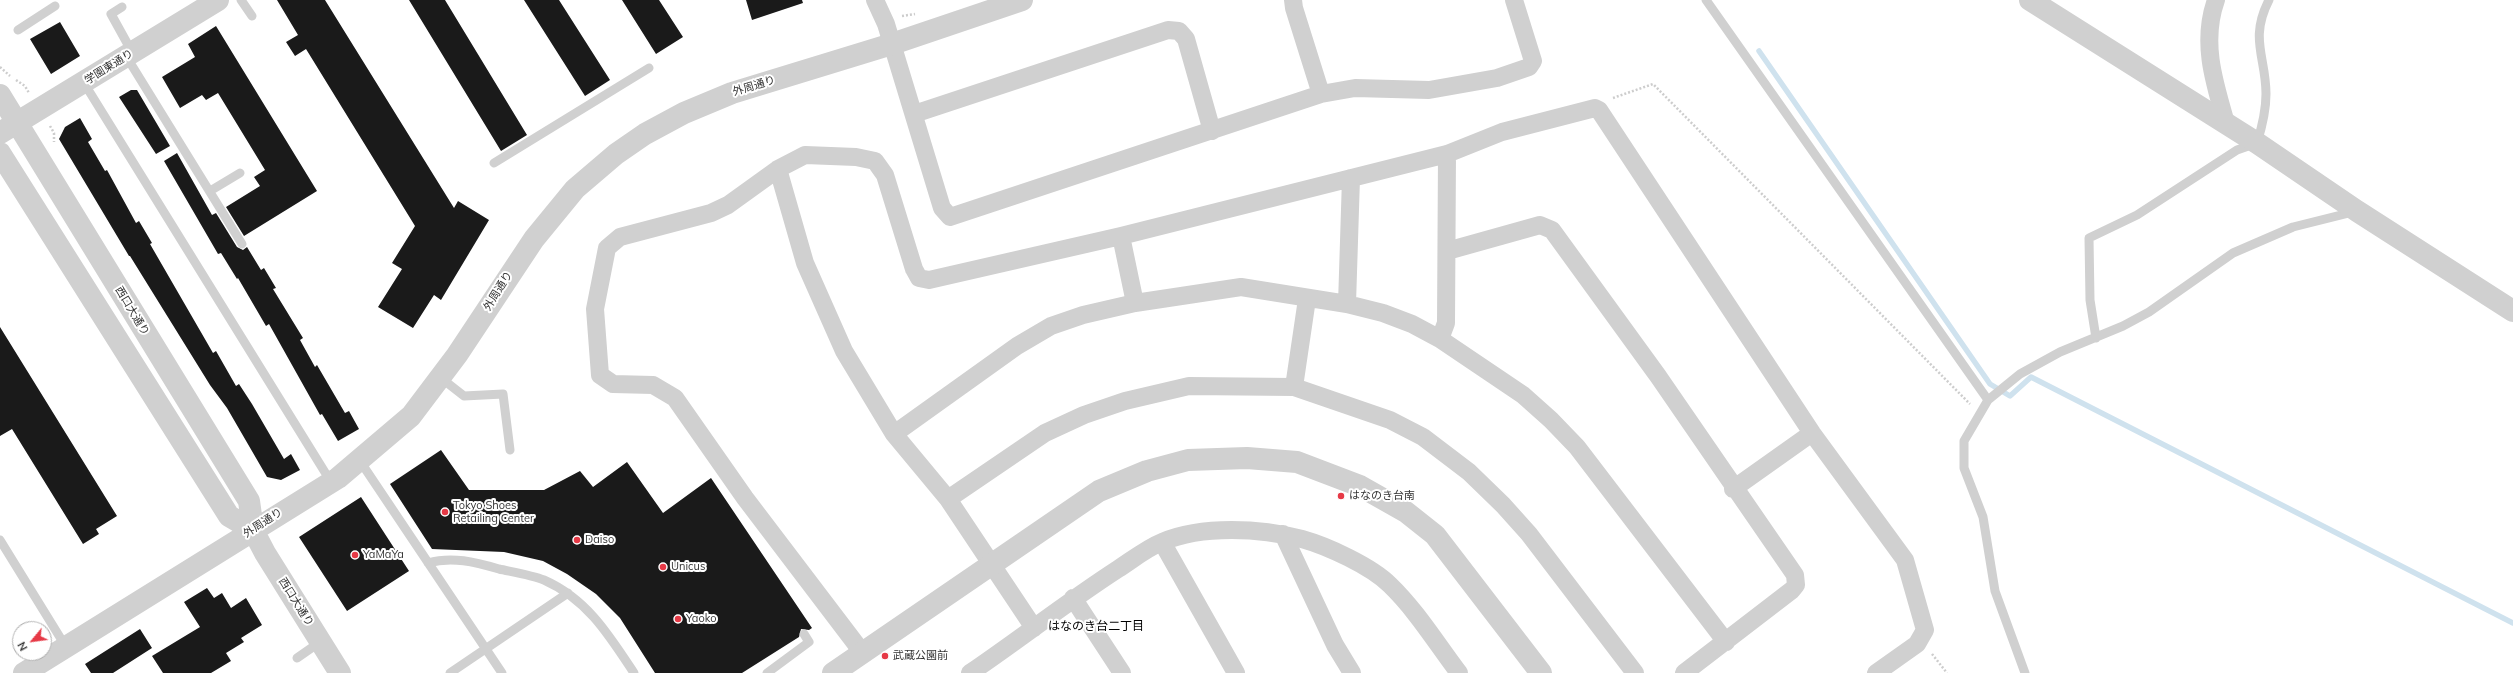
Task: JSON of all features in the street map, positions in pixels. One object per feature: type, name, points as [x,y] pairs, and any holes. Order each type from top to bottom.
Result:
[{"type":"street","name":"学園東通り","points":[[9,128],[218,0]]},
{"type":"street","points":[[875,0],[892,44],[942,208],[950,216],[1212,132],[1321,94],[1355,88],[1429,90],[1497,78],[1529,67],[1533,61],[1514,0]]},
{"type":"street","name":"外周通り","points":[[24,673],[331,482],[360,461],[410,416],[440,378],[534,239],[575,189],[616,154],[645,134],[684,112],[732,93],[892,44],[1022,0]]},
{"type":"street","points":[[1293,0],[1321,94]]},
{"type":"street","points":[[2030,0],[2258,143],[2357,211],[2513,311]]},
{"type":"street","points":[[2216,0],[2209,27],[2208,54],[2226,123]]},
{"type":"street","points":[[914,114],[1168,30],[1179,31],[1186,39],[1212,132]]},
{"type":"street","name":"西口大通り","points":[[0,95],[9,128],[249,501],[253,530],[340,673]]},
{"type":"street","points":[[862,652],[745,498],[675,398],[653,385],[612,384],[600,375],[595,309],[607,248],[620,237],[711,213],[728,205],[778,169],[805,155],[856,157],[876,161],[885,175],[914,269],[919,278],[929,280],[1121,236],[1447,154],[1502,132],[1595,108],[1599,110],[1812,433],[1905,560],[1925,630],[1920,640],[1876,673]]},
{"type":"street","name":"西口大通り","points":[[0,154],[229,516],[253,530]]},
{"type":"street","points":[[1440,339],[1446,323],[1447,154]]},
{"type":"street","points":[[778,169],[805,263],[844,351],[894,434],[948,499],[1034,628]]},
{"type":"street","points":[[1347,304],[1351,178]]},
{"type":"street","points":[[1447,250],[1540,225],[1552,230],[1658,376],[1795,575],[1796,585],[1726,642],[1684,673]]},
{"type":"street","points":[[1121,236],[1135,303]]},
{"type":"street","points":[[894,434],[1016,346],[1051,326],[1083,315],[1135,303],[1241,287],[1307,299],[1347,304],[1383,313],[1440,339],[1523,395],[1556,425],[1577,447],[1726,642]]},
{"type":"street","points":[[1294,387],[1307,299]]},
{"type":"street","points":[[948,499],[1045,433],[1084,415],[1125,401],[1189,386],[1294,387],[1390,420],[1423,437],[1469,472],[1503,505],[1529,534],[1635,673]]},
{"type":"street","points":[[1734,488],[1812,433]]},
{"type":"street","points":[[833,673],[991,563],[1099,491],[1146,471],[1188,460],[1247,458],[1297,462],[1360,486],[1406,512],[1436,536],[1541,673]]},
{"type":"street","points":[[970,673],[994,666],[1034,628],[1073,598],[1162,542],[1202,532],[1243,529],[1283,534],[1318,544],[1356,562],[1390,584],[1459,673]]},
{"type":"street","points":[[1283,534],[1335,645],[1352,673]]},
{"type":"street","points":[[1162,542],[1236,673]]},
{"type":"street","points":[[1073,598],[1122,673]]},
{"type":"lane","points":[[241,0],[252,16]]},
{"type":"lane","points":[[1706,0],[1991,398]]},
{"type":"lane","points":[[2096,338],[2090,300],[2089,238],[2143,211],[2237,150],[2258,143],[2265,115],[2266,93],[2259,31],[2269,0]]},
{"type":"lane","points":[[18,30],[55,6]]},
{"type":"lane","points":[[122,7],[111,14],[129,54],[242,244]]},
{"type":"lane","points":[[494,163],[649,68]]},
{"type":"lane","points":[[84,83],[331,482]]},
{"type":"lane","points":[[210,191],[240,173]]},
{"type":"lane","points":[[2025,673],[1996,591],[1982,517],[1964,468],[1964,441],[1991,398],[2020,374],[2060,352],[2096,338],[2149,312],[2233,253],[2293,227],[2357,211]]},
{"type":"lane","points":[[440,378],[464,396],[503,394],[510,450]]},
{"type":"lane","points":[[360,461],[502,673]]},
{"type":"lane","points":[[0,540],[66,647]]},
{"type":"lane","points":[[428,562],[442,559],[471,561],[542,579],[568,593],[584,604],[595,617],[634,673]]},
{"type":"lane","points":[[450,673],[568,593]]},
{"type":"lane","points":[[767,673],[808,642],[804,634]]},
{"type":"lane","points":[[296,658],[321,642]]},
{"type":"path","points":[[897,18],[911,13],[920,14]]},
{"type":"path","points":[[1,68],[25,86],[54,133],[53,147]]},
{"type":"path","points":[[1595,108],[1610,100],[1654,84],[1980,414]]},
{"type":"path","points":[[1920,640],[1947,673]]},
{"type":"building","points":[[277,0],[325,0],[454,208],[458,201],[489,220],[441,300],[434,295],[413,328],[378,307],[402,269],[392,263],[415,226],[306,49],[295,56],[286,42],[298,35]]},
{"type":"building","points":[[409,0],[445,0],[527,135],[501,151]]},
{"type":"building","points":[[524,0],[559,0],[610,80],[585,96]]},
{"type":"building","points":[[622,0],[659,0],[683,37],[656,54]]},
{"type":"building","points":[[746,0],[802,0],[803,3],[752,20]]},
{"type":"building","points":[[60,22],[80,56],[51,74],[30,39]]},
{"type":"building","points":[[216,26],[317,191],[244,236],[226,207],[260,186],[254,177],[265,170],[218,93],[206,100],[202,95],[180,108],[162,77],[195,57],[188,44]]},
{"type":"building","points":[[131,90],[137,90],[170,146],[156,154],[119,97]]},
{"type":"building","points":[[80,118],[92,139],[88,142],[105,171],[107,170],[136,223],[139,221],[152,243],[150,244],[213,353],[216,351],[236,386],[239,384],[284,459],[291,454],[300,470],[281,480],[267,477],[227,408],[210,385],[129,256],[59,139],[65,127]]},
{"type":"building","points":[[177,153],[212,215],[216,213],[237,247],[243,250],[247,247],[261,270],[264,268],[276,288],[273,289],[303,338],[300,340],[315,367],[317,365],[345,413],[349,411],[359,429],[338,441],[322,414],[320,415],[269,324],[266,326],[238,278],[237,279],[221,253],[218,254],[164,161]]},
{"type":"building","points":[[0,327],[117,516],[96,529],[99,534],[83,544],[12,429],[0,436]]},
{"type":"building","name":"Unicus","points":[[441,450],[469,490],[544,490],[580,471],[593,487],[627,462],[663,513],[711,478],[812,628],[809,630],[801,629],[799,637],[742,673],[655,673],[620,618],[596,594],[567,574],[543,561],[504,552],[432,549],[390,484]]},
{"type":"building","points":[[361,497],[409,571],[347,611],[299,537]]},
{"type":"building","points":[[207,588],[214,598],[222,593],[231,608],[246,598],[262,625],[241,638],[244,642],[226,653],[231,661],[211,673],[163,673],[152,656],[200,627],[184,602]]},
{"type":"building","points":[[140,629],[152,648],[113,673],[91,673],[85,664]]},
{"type":"waterway","points":[[1759,51],[1990,384],[2010,396],[2031,377],[2513,623]]},
{"type":"place","name":"はなのき台南","points":[[1341,496]]},
{"type":"place","name":"Tokyo Shoes Retailing Center","points":[[445,512]]},
{"type":"place","name":"Daiso","points":[[577,540]]},
{"type":"place","name":"YaMaYa","points":[[355,555]]},
{"type":"place","name":"Unicus","points":[[663,567]]},
{"type":"place","name":"Yaoko","points":[[678,619]]},
{"type":"place","name":"武蔵公園前","points":[[885,656]]},
{"type":"district","name":"はなのき台二丁目","points":[[1096,626]]}]
